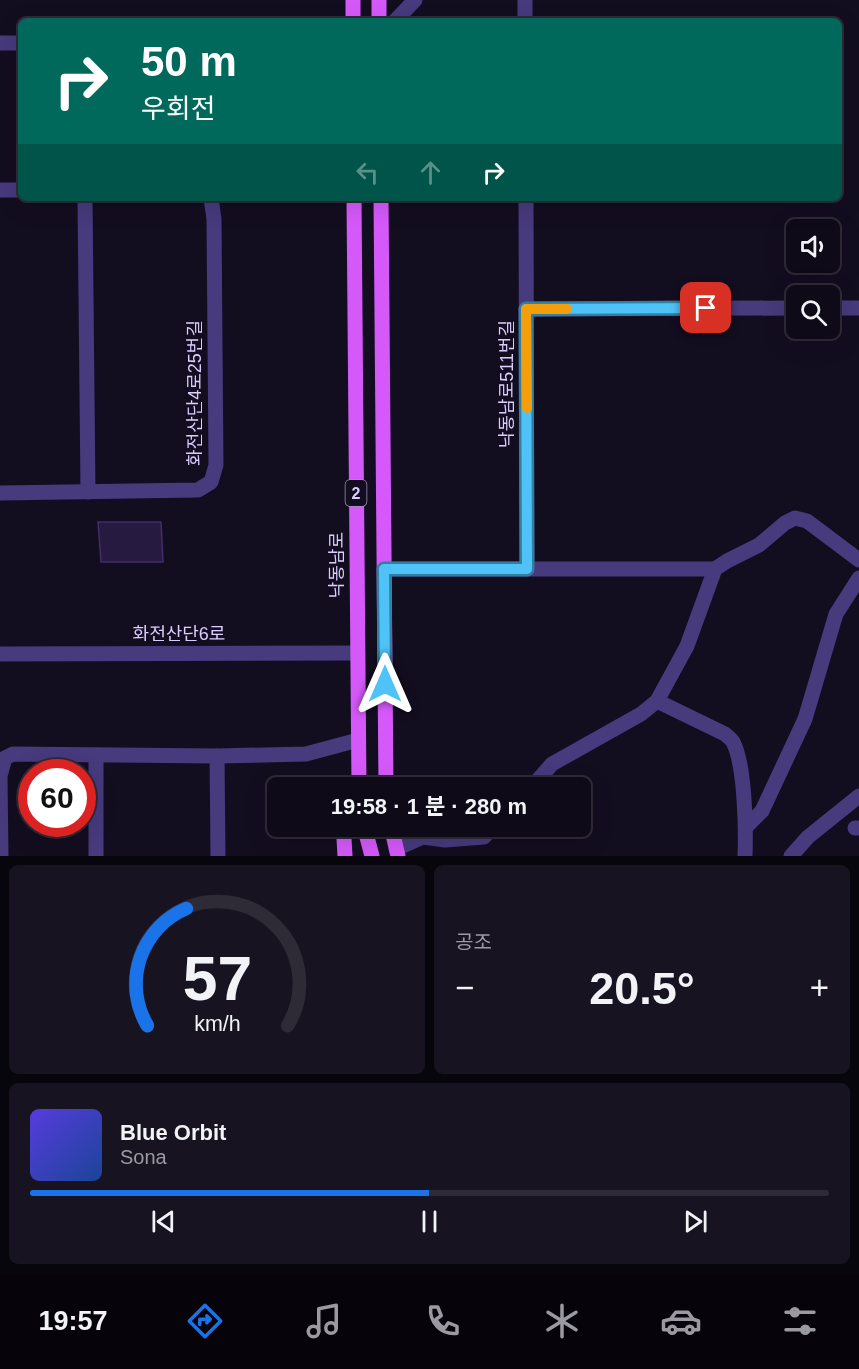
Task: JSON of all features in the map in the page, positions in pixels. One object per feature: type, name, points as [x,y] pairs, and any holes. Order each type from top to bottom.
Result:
[{"type":"main road","points":[[353,0],[353,18]]},
{"type":"main road","points":[[379,0],[379,18]]},
{"type":"main road","name":"낙동남로","points":[[354,201],[358,777]]},
{"type":"main road","name":"2","points":[[381,201],[386,777]]},
{"type":"main road","points":[[344,837],[345,856]]},
{"type":"main road","points":[[367,837],[372,856]]},
{"type":"main road","points":[[393,837],[397,852]]},
{"type":"street","points":[[398,18],[415,0]]},
{"type":"street","points":[[525,0],[525,18]]},
{"type":"street","points":[[0,43],[18,43]]},
{"type":"street","points":[[0,190],[18,190]]},
{"type":"street","points":[[86,201],[88,492]]},
{"type":"street","name":"화전산단4로25번길","points":[[0,494],[198,490],[208,485],[216,465],[214,219],[211,201]]},
{"type":"street","name":"낙동남로511번길","points":[[526,201],[527,569]]},
{"type":"street","points":[[526,309],[786,308]]},
{"type":"street","points":[[840,308],[859,308]]},
{"type":"street","points":[[384,569],[715,569],[759,545],[785,523],[795,518],[807,521],[859,560]]},
{"type":"street","points":[[541,777],[552,764],[641,714],[657,701],[687,646],[715,569]]},
{"type":"street","points":[[746,827],[762,811],[800,729],[812,698],[836,614],[859,578]]},
{"type":"street","name":"화전산단6로","points":[[0,654],[357,653]]},
{"type":"street","points":[[657,701],[725,734],[734,742],[740,765],[746,827],[745,856]]},
{"type":"street","points":[[1,856],[0,776],[5,758],[13,754],[217,756],[306,754],[358,740]]},
{"type":"street","points":[[96,755],[96,856]]},
{"type":"street","points":[[217,756],[218,856]]},
{"type":"street","points":[[791,856],[808,837],[859,796]]},
{"type":"street","points":[[397,852],[423,837],[445,840],[484,837]]},
{"type":"building","points":[[98,522],[161,522],[163,562],[101,562]]},
{"type":"slow traffic","points":[[527,408],[526,309],[567,309]]},
{"type":"route","points":[[385,684],[384,569],[527,569],[526,309],[706,308]]}]
